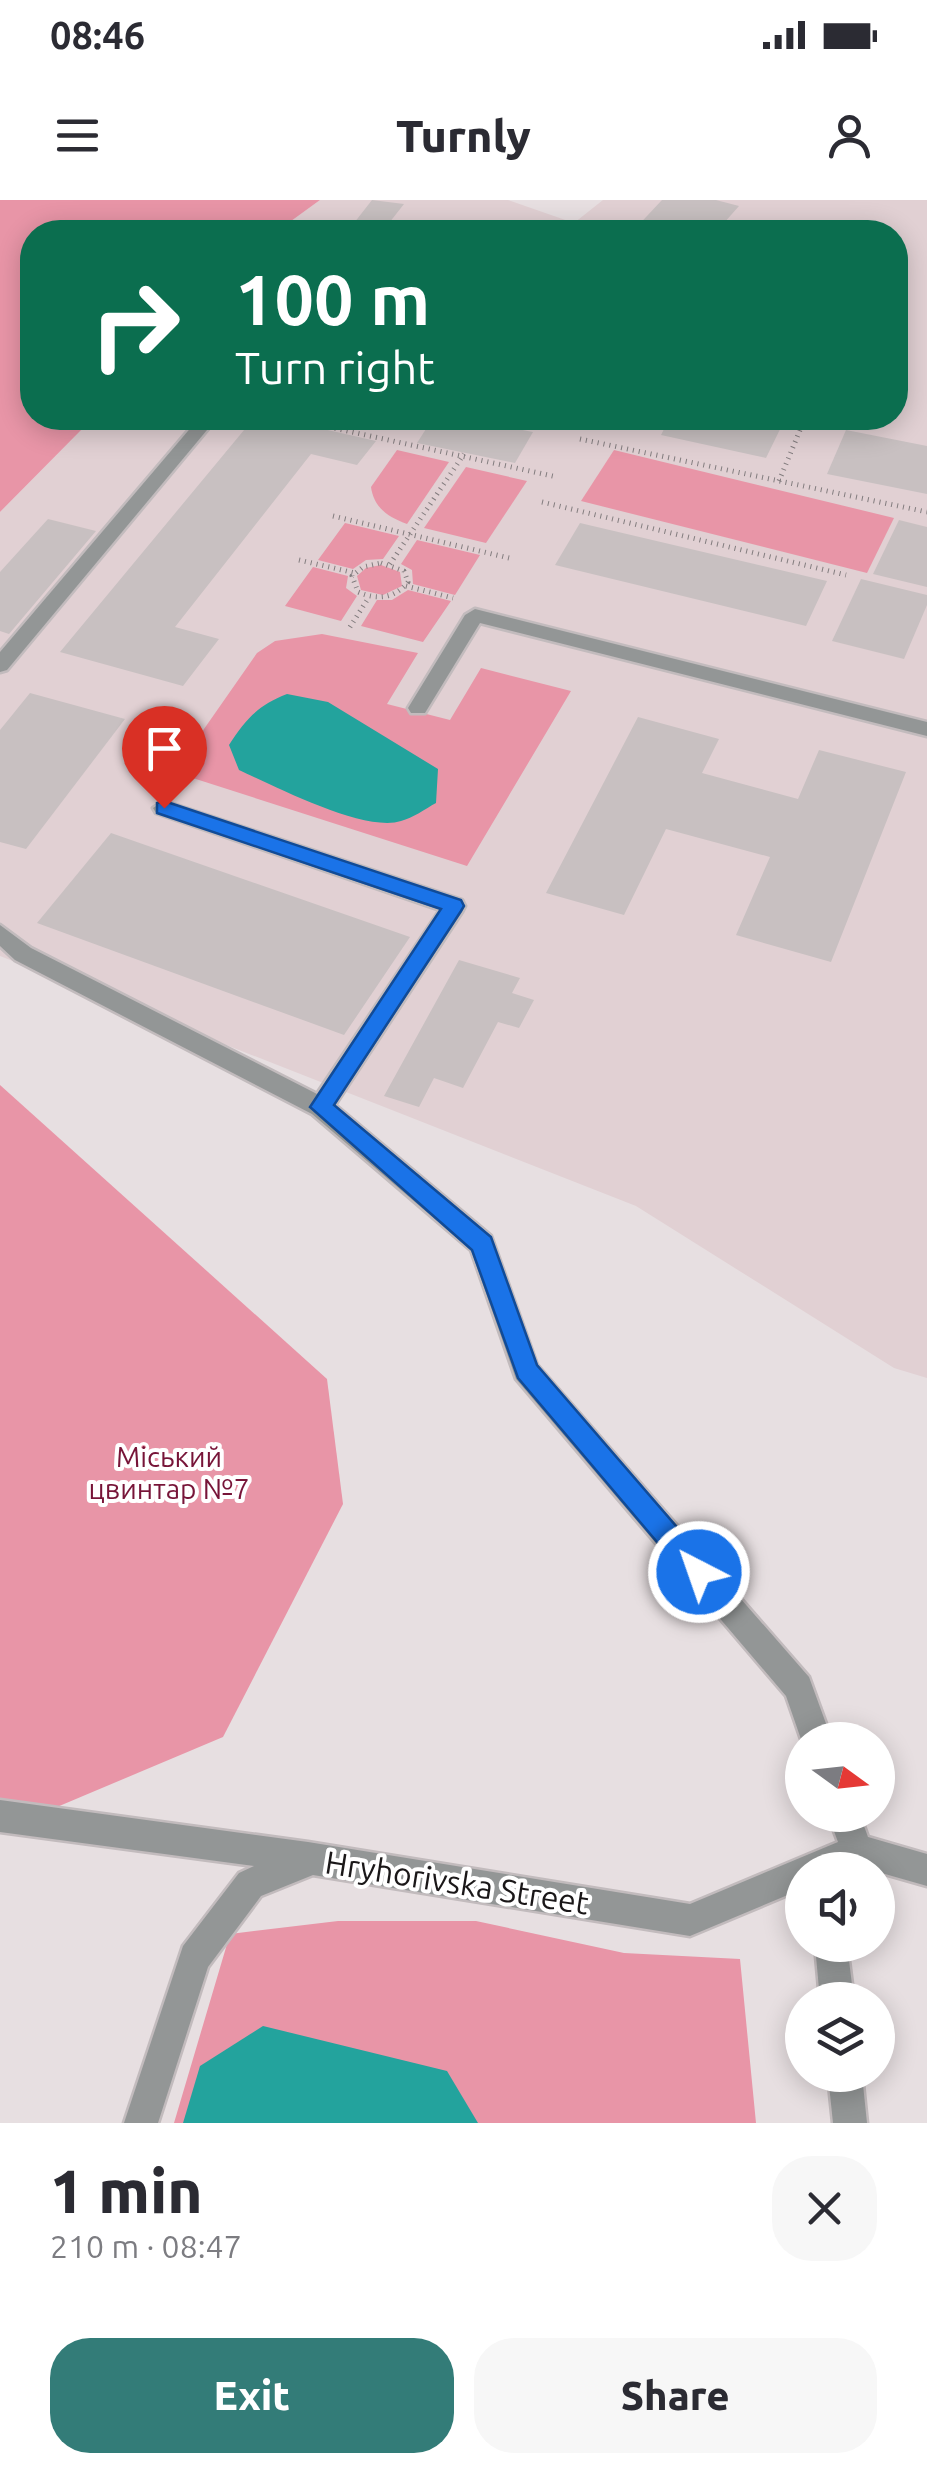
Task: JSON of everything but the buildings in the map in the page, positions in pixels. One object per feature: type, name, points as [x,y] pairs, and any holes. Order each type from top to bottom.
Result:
[{"type":"street","points":[[0,665],[198,430]]},
{"type":"street","points":[[418,708],[475,615],[927,729]]},
{"type":"street","points":[[164,808],[454,906],[321,1107]]},
{"type":"street","points":[[0,932],[23,954],[321,1107],[482,1244],[526,1371],[798,1687],[811,1722]]},
{"type":"street","points":[[0,1816],[313,1859]]},
{"type":"street","points":[[850,1832],[857,1850],[927,1870]]},
{"type":"street","name":"Hryhorivska Street","points":[[852,1852],[857,1850]]},
{"type":"street","name":"Hryhorivska Street","points":[[141,2123],[195,1958],[250,1884],[313,1859],[690,1920],[785,1881]]},
{"type":"street","points":[[847,2092],[850,2123]]},
{"type":"path","points":[[345,430],[557,477]]},
{"type":"path","points":[[778,480],[800,430]]},
{"type":"path","points":[[580,439],[927,512]]},
{"type":"path","points":[[390,564],[464,455]]},
{"type":"path","points":[[542,502],[846,575]]},
{"type":"path","points":[[333,516],[510,558]]},
{"type":"path","points":[[299,560],[355,573],[371,564],[390,564],[408,576],[406,586],[391,596],[369,597],[354,587],[355,573]]},
{"type":"path","points":[[406,586],[462,600]]},
{"type":"path","points":[[350,627],[369,597]]},
{"type":"shaded area","points":[[320,200],[508,200],[565,220],[292,220]]},
{"type":"shaded area","points":[[603,200],[927,200],[927,1378],[894,1368],[636,1206],[0,956],[0,512],[81,430],[908,430],[908,220],[578,220]]},
{"type":"green space","points":[[0,200],[320,200],[292,220],[20,220],[20,430],[81,430],[0,512]]},
{"type":"green space","points":[[397,450],[449,462],[407,524],[383,511],[371,487]]},
{"type":"green space","points":[[614,450],[894,518],[867,573],[581,501]]},
{"type":"green space","points":[[466,467],[527,481],[486,543],[424,528]]},
{"type":"green space","points":[[345,523],[399,536],[383,559],[366,560],[353,569],[318,560]]},
{"type":"green space","points":[[417,540],[480,555],[455,595],[413,584],[412,570],[401,564]]},
{"type":"green space","points":[[381,565],[400,572],[402,586],[383,595],[361,590],[357,576],[366,568]]},
{"type":"green space","points":[[313,567],[348,576],[346,588],[357,596],[341,621],[285,606]]},
{"type":"green space","points":[[408,590],[451,601],[423,642],[361,626],[377,600],[392,600]]},
{"type":"green space","points":[[322,634],[418,653],[387,704],[450,720],[481,668],[571,691],[467,866],[174,772],[257,653],[275,641]]},
{"type":"green space","name":"Міський цвинтар №7","points":[[0,1085],[327,1379],[343,1504],[223,1737],[0,1831]]},
{"type":"green space","points":[[338,1921],[476,1921],[624,1953],[740,1959],[756,2123],[174,2123],[230,1934]]},
{"type":"water","points":[[287,694],[328,702],[438,769],[436,803],[401,821],[365,820],[320,806],[239,770],[229,745],[253,714]]},
{"type":"water","points":[[263,2026],[447,2071],[478,2123],[183,2123],[200,2066]]},
{"type":"route","points":[[164,808],[454,906],[321,1107],[482,1244],[526,1371],[699,1572]]}]
